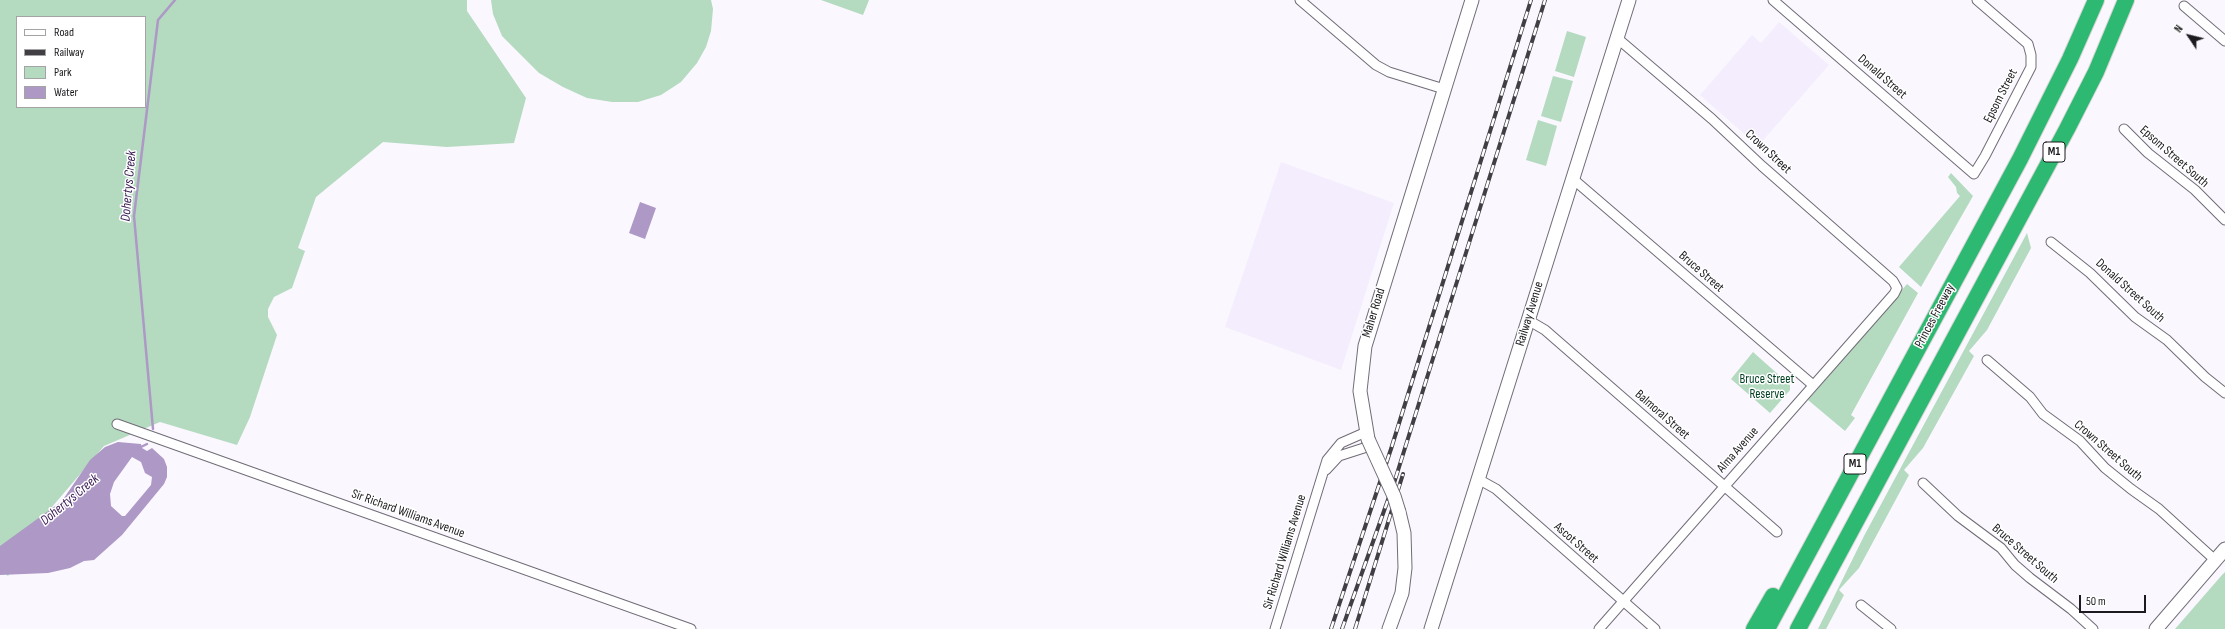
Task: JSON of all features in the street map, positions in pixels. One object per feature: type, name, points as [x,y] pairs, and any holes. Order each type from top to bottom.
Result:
[{"type":"highway","points":[[2020,159],[2085,0]]},
{"type":"highway","name":"Princes Freeway","points":[[1767,629],[2020,159],[2073,53],[2096,0]]},
{"type":"highway","name":"M1","points":[[1798,629],[1848,539],[2074,116],[2108,46],[2126,0]]},
{"type":"highway","points":[[1754,629],[1895,390]]},
{"type":"highway","points":[[1810,629],[1848,539]]},
{"type":"street","points":[[1300,0],[1376,65],[1389,72],[1444,89]]},
{"type":"street","name":"Maher Road","points":[[1389,629],[1402,593],[1405,568],[1404,533],[1394,496],[1368,441],[1360,391],[1365,346],[1472,0]]},
{"type":"street","name":"Railway Avenue","points":[[1431,629],[1629,0]]},
{"type":"street","name":"Donald Street","points":[[1773,0],[1974,174]]},
{"type":"street","name":"Epsom Street","points":[[1974,174],[1986,156],[2031,67],[2031,55],[2028,44],[1977,0]]},
{"type":"street","points":[[2184,6],[2225,41]]},
{"type":"street","name":"Crown Street","points":[[1617,38],[1712,119],[1762,166],[1894,281],[1897,288]]},
{"type":"street","name":"Epsom Street South","points":[[2124,130],[2148,154],[2195,190],[2225,220]]},
{"type":"street","name":"Bruce Street","points":[[1573,179],[1813,385]]},
{"type":"street","name":"Donald Street South","points":[[2052,242],[2090,273],[2135,317],[2172,345],[2201,374],[2225,394]]},
{"type":"street","name":"Alma Avenue","points":[[1599,629],[1894,294],[1897,288]]},
{"type":"street","name":"Balmoral Street","points":[[1528,320],[1545,330],[1777,532]]},
{"type":"street","name":"Crown Street South","points":[[1987,360],[2030,397],[2043,414],[2080,440],[2106,468],[2220,557]]},
{"type":"street","name":"Sir Richard Williams Avenue","points":[[117,424],[691,629]]},
{"type":"street","name":"Sir Richard Williams Avenue","points":[[1275,629],[1326,463],[1335,449],[1345,441],[1368,441]]},
{"type":"street","name":"Sir Richard Williams Avenue","points":[[1320,482],[1329,466],[1339,456],[1368,441]]},
{"type":"street","name":"Ascot Street","points":[[1478,479],[1496,489],[1655,629]]},
{"type":"street","name":"Bruce Street South","points":[[1923,483],[1958,516],[2001,548],[2015,565],[2030,578],[2076,613],[2093,629]]},
{"type":"street","points":[[2156,629],[2220,557],[2225,549]]},
{"type":"street","points":[[1861,605],[1891,629]]},
{"type":"shaded area","points":[[1779,22],[1829,65],[1758,146],[1700,95],[1752,35],[1761,43]]},
{"type":"shaded area","points":[[1281,162],[1394,203],[1341,370],[1225,327]]},
{"type":"green space","points":[[0,0],[467,0],[467,11],[526,98],[514,143],[447,147],[383,142],[316,197],[298,248],[305,251],[292,288],[274,297],[268,309],[268,317],[277,335],[250,417],[237,445],[160,422],[104,446],[46,514],[8,576],[0,569]]},
{"type":"green space","points":[[491,0],[711,0],[713,9],[711,31],[706,47],[697,63],[681,82],[661,95],[638,102],[612,102],[587,98],[563,87],[539,73],[502,36],[493,14]]},
{"type":"green space","points":[[821,0],[869,0],[863,15]]},
{"type":"green space","points":[[1567,31],[1586,37],[1574,77],[1555,71]]},
{"type":"green space","points":[[1553,76],[1573,81],[1561,122],[1541,116]]},
{"type":"green space","points":[[1538,120],[1557,126],[1546,166],[1526,160]]},
{"type":"green space","points":[[1951,173],[1973,196],[1921,287],[1899,267],[1960,196],[1957,193],[1956,187],[1948,177]]},
{"type":"green space","points":[[2027,233],[2031,248],[1987,330],[1969,351],[1974,356],[1923,448],[1904,470],[1909,475],[1859,568],[1839,590],[1844,595],[1826,629],[1818,629],[1864,536]]},
{"type":"green space","points":[[1907,284],[1918,293],[1851,415],[1855,418],[1845,431],[1808,400]]},
{"type":"green space","name":"Bruce Street Reserve","points":[[1753,352],[1790,385],[1790,390],[1770,413],[1731,379]]},
{"type":"green space","points":[[2225,572],[2225,629],[2175,629],[2222,575]]},
{"type":"water","points":[[640,202],[656,208],[645,239],[629,233]]},
{"type":"water","points":[[118,442],[141,444],[142,448],[147,451],[152,448],[164,459],[167,467],[167,477],[164,484],[122,535],[94,560],[84,561],[70,568],[48,573],[0,575],[0,546],[62,501],[90,460],[105,447]],"holes":[[[132,457],[141,462],[145,473],[152,477],[151,485],[125,516],[122,516],[111,506],[110,494],[114,482]]]},
{"type":"waterway","name":"Dohertys Creek","points":[[153,429],[134,216],[158,20],[175,0]]},
{"type":"waterway","name":"Dohertys Creek","points":[[139,448],[147,444]]},
{"type":"railway","points":[[1331,629],[1391,449],[1531,0]]},
{"type":"railway","points":[[1342,629],[1395,480],[1545,0]]},
{"type":"railway","points":[[1355,629],[1403,474]]}]
